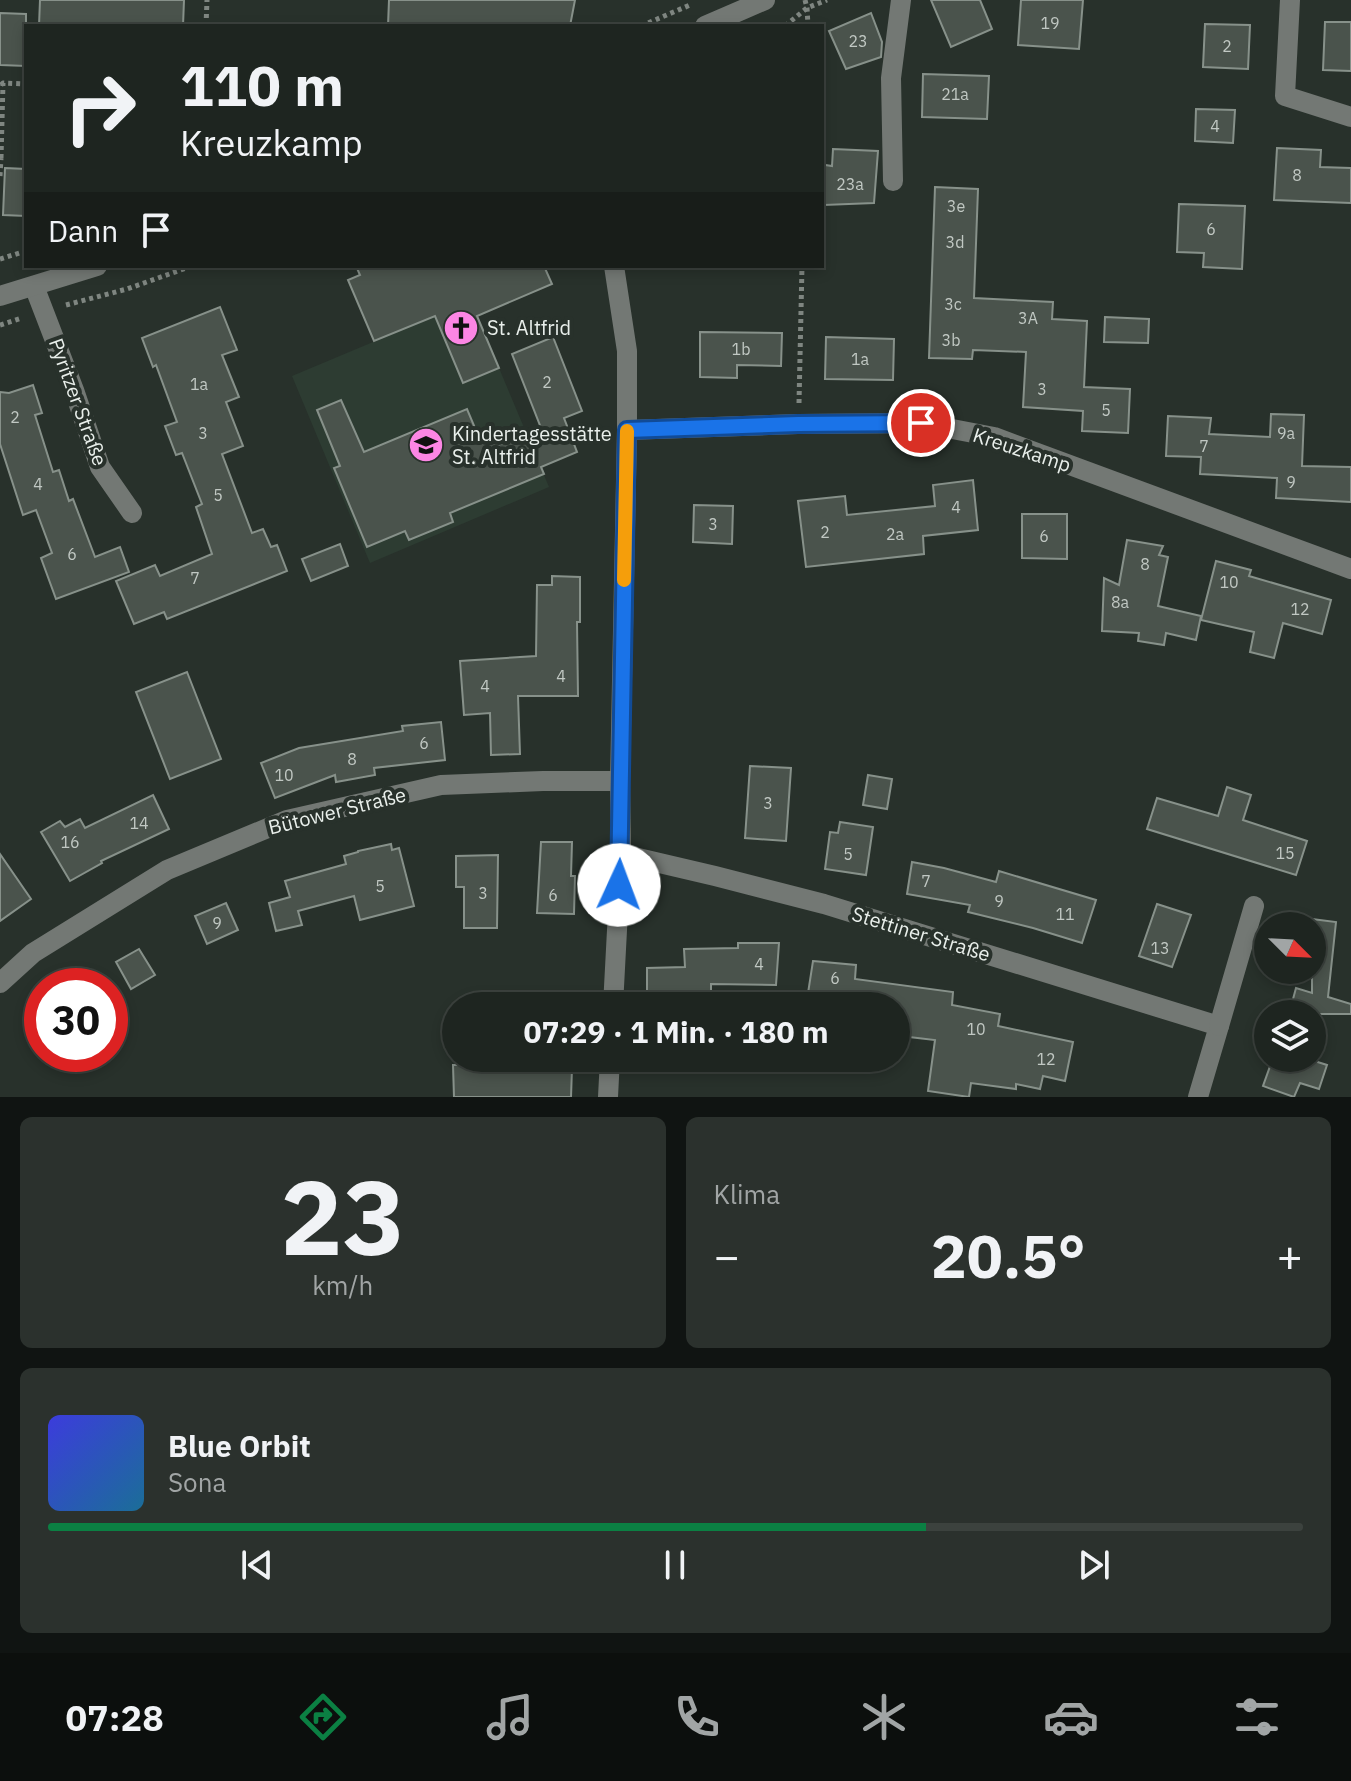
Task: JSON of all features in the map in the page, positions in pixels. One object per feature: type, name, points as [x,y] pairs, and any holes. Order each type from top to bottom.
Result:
[{"type":"street","points":[[710,24],[765,0]]},
{"type":"street","points":[[893,181],[891,78],[901,0]]},
{"type":"street","points":[[1290,0],[1285,96],[1351,117]]},
{"type":"street","points":[[0,296],[91,268]]},
{"type":"street","points":[[614,268],[627,351],[627,430],[618,499],[621,854],[614,992]]},
{"type":"street","name":"Pyritzer Straße","points":[[34,286],[100,467],[132,513]]},
{"type":"street","name":"Kreuzkamp","points":[[627,430],[921,423],[994,437],[1351,569]]},
{"type":"street","name":"Bütower Straße","points":[[0,983],[33,953],[223,838],[441,785],[620,781]]},
{"type":"street","name":"Stettiner Straße","points":[[621,854],[824,904],[1219,1026]]},
{"type":"street","points":[[1198,1097],[1254,906]]},
{"type":"street","points":[[608,1097],[609,1072]]},
{"type":"path","points":[[206,24],[207,0]]},
{"type":"path","points":[[646,24],[702,0]]},
{"type":"path","points":[[805,0],[808,24]]},
{"type":"path","points":[[787,24],[807,8],[827,0]]},
{"type":"path","points":[[0,176],[2,84],[24,84]]},
{"type":"path","points":[[0,259],[24,252]]},
{"type":"path","points":[[0,325],[127,289],[186,268]]},
{"type":"path","points":[[798,424],[802,268]]},
{"type":"shaded area","name":"Kindertagesstätte St. Altfrid","points":[[435,316],[463,383],[499,368],[549,487],[370,563],[292,376]]},
{"type":"building","points":[[40,0],[184,0],[183,24],[39,24]]},
{"type":"building","points":[[389,0],[575,0],[570,24],[388,24]]},
{"type":"building","points":[[931,0],[980,0],[992,29],[951,47]]},
{"type":"building","points":[[1021,0],[1083,0],[1079,49],[1018,45]]},
{"type":"building","points":[[0,13],[26,14],[24,66],[0,65]]},
{"type":"building","points":[[871,13],[882,42],[881,57],[846,69],[829,31]]},
{"type":"building","points":[[1325,22],[1351,22],[1351,71],[1323,70]]},
{"type":"building","points":[[1205,24],[1250,25],[1248,69],[1203,67]]},
{"type":"building","points":[[923,74],[989,76],[987,119],[922,117]]},
{"type":"building","points":[[1196,109],[1235,110],[1233,143],[1195,141]]},
{"type":"building","points":[[1277,148],[1321,150],[1320,167],[1351,168],[1351,203],[1274,200]]},
{"type":"building","points":[[833,149],[878,151],[874,203],[824,205],[825,165],[832,166]]},
{"type":"building","points":[[5,168],[24,169],[24,216],[3,215]]},
{"type":"building","points":[[935,187],[978,189],[974,298],[1053,302],[1052,319],[1087,321],[1084,387],[1130,389],[1128,433],[1082,431],[1083,411],[1023,407],[1026,352],[973,350],[972,359],[929,358]]},
{"type":"building","points":[[1179,204],[1245,206],[1242,269],[1203,267],[1204,253],[1177,252]]},
{"type":"building","name":"St. Altfrid","points":[[357,268],[545,268],[552,284],[477,316],[499,368],[463,383],[435,316],[374,341],[348,280],[360,275]]},
{"type":"building","points":[[220,307],[237,350],[222,355],[239,397],[226,402],[243,446],[222,454],[252,533],[263,529],[271,547],[277,545],[287,571],[167,619],[164,612],[134,624],[116,581],[155,565],[160,576],[212,554],[196,507],[202,504],[182,453],[176,455],[165,426],[177,422],[156,365],[153,367],[142,338]]},
{"type":"building","points":[[1105,317],[1149,319],[1148,343],[1104,342]]},
{"type":"building","points":[[700,332],[782,333],[781,366],[737,365],[737,378],[700,377]]},
{"type":"building","points":[[553,337],[582,411],[564,418],[577,452],[541,467],[544,474],[450,513],[453,522],[409,540],[405,531],[367,547],[334,468],[340,466],[317,410],[341,400],[364,452],[467,409],[480,440],[493,434],[498,445],[541,428],[512,354]]},
{"type":"building","points":[[826,337],[894,339],[893,380],[825,379]]},
{"type":"building","points":[[33,385],[42,413],[35,415],[53,472],[59,470],[69,501],[73,499],[95,557],[120,547],[129,572],[56,599],[41,558],[52,553],[36,510],[23,515],[0,444],[0,392],[9,393]]},
{"type":"building","points":[[1271,414],[1304,415],[1302,466],[1351,467],[1351,502],[1276,498],[1277,478],[1200,474],[1201,457],[1166,456],[1168,416],[1211,418],[1209,434],[1270,437]]},
{"type":"building","points":[[973,480],[978,530],[923,536],[924,554],[806,567],[798,501],[845,496],[847,515],[935,506],[933,485]]},
{"type":"building","points":[[694,505],[733,506],[732,544],[693,542]]},
{"type":"building","points":[[1022,514],[1067,514],[1067,559],[1022,558]]},
{"type":"building","points":[[1127,540],[1163,546],[1159,555],[1168,557],[1158,606],[1201,616],[1196,640],[1166,633],[1164,645],[1138,641],[1139,633],[1102,631],[1104,578],[1119,585]]},
{"type":"building","points":[[340,544],[348,566],[311,581],[302,559]]},
{"type":"building","points":[[1216,561],[1251,570],[1249,576],[1331,600],[1322,634],[1283,623],[1274,658],[1250,652],[1254,632],[1201,620]]},
{"type":"building","points":[[552,576],[580,577],[578,696],[518,696],[520,754],[491,755],[490,713],[464,715],[460,661],[536,656],[537,585],[552,585]]},
{"type":"building","points":[[187,672],[221,759],[170,779],[136,692]]},
{"type":"building","points":[[441,722],[445,760],[374,768],[375,775],[336,782],[335,775],[275,798],[261,763],[299,748],[403,731],[402,726]]},
{"type":"building","points":[[750,766],[791,768],[786,841],[745,838]]},
{"type":"building","points":[[868,775],[892,779],[887,809],[863,805]]},
{"type":"building","points":[[1227,787],[1251,795],[1243,820],[1307,841],[1296,875],[1147,829],[1157,798],[1218,816]]},
{"type":"building","points":[[153,795],[169,829],[101,861],[70,881],[41,832],[60,821],[65,827],[80,819],[85,828]]},
{"type":"building","points":[[840,822],[873,827],[866,875],[825,869],[830,832],[838,833]]},
{"type":"building","points":[[541,842],[572,842],[574,914],[537,913]]},
{"type":"building","points":[[391,844],[392,850],[399,848],[414,906],[360,920],[354,896],[298,911],[302,925],[276,931],[269,903],[290,897],[285,881],[346,864],[344,856],[358,851]]},
{"type":"building","points":[[0,854],[31,899],[0,921]]},
{"type":"building","points":[[498,855],[497,928],[464,928],[464,887],[456,887],[456,856]]},
{"type":"building","points":[[912,862],[996,882],[999,871],[1096,900],[1082,943],[968,912],[970,905],[907,894]]},
{"type":"building","points":[[226,903],[238,930],[207,944],[195,916]]},
{"type":"building","points":[[1157,904],[1191,915],[1172,967],[1139,956]]},
{"type":"building","points":[[1326,921],[1336,922],[1328,997],[1351,1004],[1351,1014],[1326,1014],[1326,1000],[1293,1000],[1296,988],[1312,993],[1312,984],[1326,984]]},
{"type":"building","points":[[738,943],[779,943],[776,985],[711,984],[711,992],[647,992],[647,968],[685,967],[684,949],[738,948]]},
{"type":"building","points":[[139,949],[155,975],[131,989],[128,968],[119,968],[116,962]]},
{"type":"building","points":[[813,961],[856,965],[855,979],[953,992],[952,1005],[1000,1014],[998,1026],[1073,1042],[1065,1081],[1043,1076],[1040,1089],[1016,1084],[1016,1089],[971,1083],[969,1097],[928,1091],[935,1040],[910,1037],[910,992],[808,992]]},
{"type":"building","points":[[453,1072],[572,1072],[571,1097],[454,1097]]},
{"type":"building","points":[[1268,1072],[1325,1072],[1319,1089],[1300,1083],[1294,1097],[1263,1086]]},
{"type":"slow traffic","points":[[624,580],[627,431]]},
{"type":"place","name":"St. Altfrid","points":[[461,328]]},
{"type":"place","name":"Kindertagesstätte St. Altfrid","points":[[426,445]]},
{"type":"route","points":[[619,885],[627,430],[921,423]]}]
